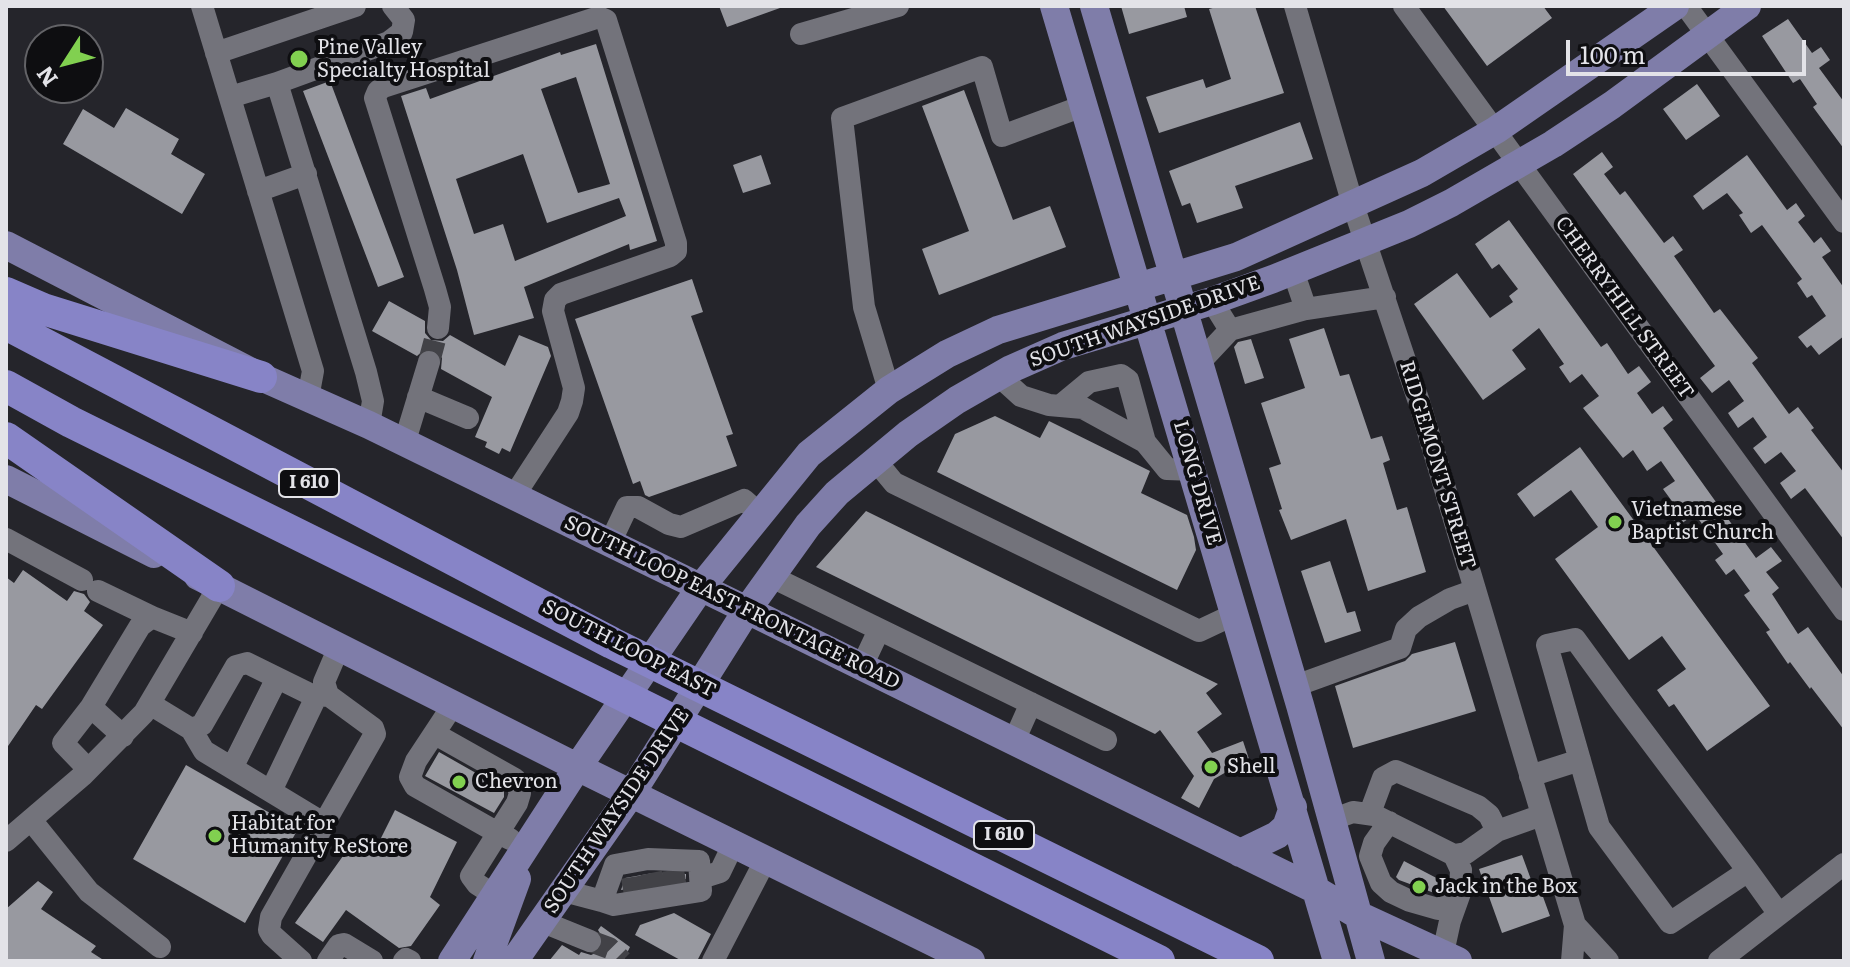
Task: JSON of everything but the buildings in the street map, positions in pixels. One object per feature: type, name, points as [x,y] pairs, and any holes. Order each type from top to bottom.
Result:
[{"type":"highway","points":[[6,293],[43,309],[261,377]]},
{"type":"highway","name":"SOUTH LOOP EAST","points":[[6,324],[612,643],[1258,961]]},
{"type":"highway","name":"SOUTH LOOP EAST","points":[[6,386],[71,422],[1159,961]]},
{"type":"highway","points":[[6,438],[219,586]]},
{"type":"main road","name":"LONG DRIVE","points":[[1054,6],[1337,961]]},
{"type":"main road","name":"LONG DRIVE","points":[[1094,6],[1298,695],[1371,961]]},
{"type":"main road","name":"SOUTH WAYSIDE DRIVE","points":[[452,961],[577,768],[701,587],[809,454],[889,390],[947,354],[998,330],[1236,257],[1422,173],[1496,130],[1675,6]]},
{"type":"main road","name":"SOUTH WAYSIDE DRIVE","points":[[514,961],[631,794],[747,610],[808,525],[837,493],[908,434],[999,376],[1063,346],[1212,301],[1409,224],[1451,203],[1553,144],[1612,105],[1747,6]]},
{"type":"main road","points":[[1083,106],[1120,97]]},
{"type":"main road","name":"SOUTH LOOP EAST FRONTAGE ROAD","points":[[6,245],[261,377],[369,425],[1316,890],[1356,914],[1450,957]]},
{"type":"main road","points":[[889,390],[908,434]]},
{"type":"main road","points":[[6,479],[577,768],[971,961]]},
{"type":"main road","points":[[1203,503],[1237,493]]},
{"type":"main road","points":[[1266,716],[1298,695]]},
{"type":"main road","points":[[1240,853],[1273,839],[1286,827],[1293,807]]},
{"type":"main road","points":[[487,961],[528,844]]},
{"type":"street","points":[[202,6],[313,371],[308,398]]},
{"type":"street","points":[[216,53],[355,6]]},
{"type":"street","points":[[230,97],[389,42],[402,32],[404,20],[393,6]]},
{"type":"street","points":[[801,34],[898,6]]},
{"type":"street","name":"RIDGEMONT STREET","points":[[1295,6],[1353,205],[1385,297],[1575,925],[1572,961]]},
{"type":"street","name":"CHERRYHILL STREET","points":[[1404,6],[1844,610]]},
{"type":"street","points":[[1686,6],[1844,222]]},
{"type":"street","points":[[438,328],[440,307],[375,98],[378,91],[599,17],[606,20],[672,228],[676,251],[670,256],[561,294],[555,300],[553,311],[574,388],[572,401],[568,413],[514,496]]},
{"type":"street","points":[[889,390],[864,307],[842,118],[982,67],[1002,136],[1083,106]]},
{"type":"street","points":[[277,83],[366,372],[373,401],[369,425]]},
{"type":"street","points":[[258,191],[306,174]]},
{"type":"street","points":[[1293,271],[1306,309]]},
{"type":"street","points":[[1199,363],[1230,330],[1306,309],[1385,297]]},
{"type":"street","points":[[1212,301],[1230,330]]},
{"type":"street","points":[[404,444],[429,362]]},
{"type":"street","points":[[1060,406],[1089,382],[1121,375],[1128,380],[1145,442]]},
{"type":"street","points":[[999,376],[1021,396],[1060,406],[1083,408],[1145,442],[1167,469],[1194,470]]},
{"type":"street","points":[[418,397],[468,418]]},
{"type":"street","points":[[875,460],[894,483],[1199,631],[1235,614]]},
{"type":"street","points":[[610,543],[627,507],[638,507],[681,527],[744,500],[760,514]]},
{"type":"street","points":[[6,539],[152,617],[192,633]]},
{"type":"street","points":[[772,577],[1106,740]]},
{"type":"street","points":[[6,841],[123,736],[150,704],[219,586]]},
{"type":"street","points":[[1298,695],[1400,648],[1406,629],[1419,617],[1450,599],[1475,590]]},
{"type":"street","points":[[88,769],[63,743],[91,707],[140,626],[152,617]]},
{"type":"street","points":[[862,666],[879,630]]},
{"type":"street","points":[[1748,871],[1670,923],[1599,827],[1547,645],[1575,639],[1748,871],[1779,914]]},
{"type":"street","points":[[271,791],[322,696],[324,682],[339,647]]},
{"type":"street","points":[[191,729],[202,725],[236,666],[247,663],[322,696],[373,728],[375,734],[271,917],[269,930],[272,935],[301,961]]},
{"type":"street","points":[[232,768],[277,678]]},
{"type":"street","points":[[1014,741],[1031,703]]},
{"type":"street","points":[[150,704],[191,729],[204,751],[323,823]]},
{"type":"street","points":[[453,705],[416,761],[411,781],[498,833],[528,844]]},
{"type":"street","points":[[91,707],[123,736]]},
{"type":"street","points":[[435,734],[515,779],[520,793],[517,803],[471,876],[494,895]]},
{"type":"street","points":[[1530,776],[1580,760]]},
{"type":"street","points":[[1457,901],[1438,909],[1410,901],[1381,883],[1370,856],[1379,818],[1383,778],[1396,771],[1478,806],[1489,815],[1497,831]]},
{"type":"street","points":[[1331,820],[1353,812],[1379,818],[1454,855],[1466,853],[1497,831],[1542,815]]},
{"type":"street","points":[[31,820],[89,892],[160,947]]},
{"type":"street","points":[[598,842],[650,880],[701,891],[701,878],[699,861],[650,880],[602,901]]},
{"type":"street","points":[[701,878],[720,872],[733,845]]},
{"type":"street","points":[[1450,957],[1461,870],[1454,855]]},
{"type":"street","points":[[713,961],[765,861]]},
{"type":"street","points":[[1719,961],[1844,864]]},
{"type":"street","points":[[564,891],[614,905],[650,880]]},
{"type":"street","points":[[543,922],[590,941]]},
{"type":"street","name":"RIDGEMONT STREET","points":[[1575,925],[1608,961]]},
{"type":"street","points":[[328,961],[339,945],[344,944],[372,961]]},
{"type":"street","points":[[404,961],[410,961]]},
{"type":"tunnel","points":[[429,362],[438,328]]},
{"type":"tunnel","points":[[673,870],[676,889]]},
{"type":"tunnel","points":[[651,873],[655,892]]},
{"type":"tunnel","points":[[632,877],[635,895]]},
{"type":"tunnel","points":[[590,941],[609,948],[622,961]]},
{"type":"place","name":"Pine Valley Specialty Hospital","points":[[299,59]]},
{"type":"place","name":"Vietnamese Baptist Church","points":[[1615,522]]},
{"type":"place","name":"Shell","points":[[1211,767]]},
{"type":"place","name":"Chevron","points":[[459,782]]},
{"type":"place","name":"Habitat for Humanity ReStore","points":[[215,836]]},
{"type":"place","name":"Jack in the Box","points":[[1419,887]]}]
